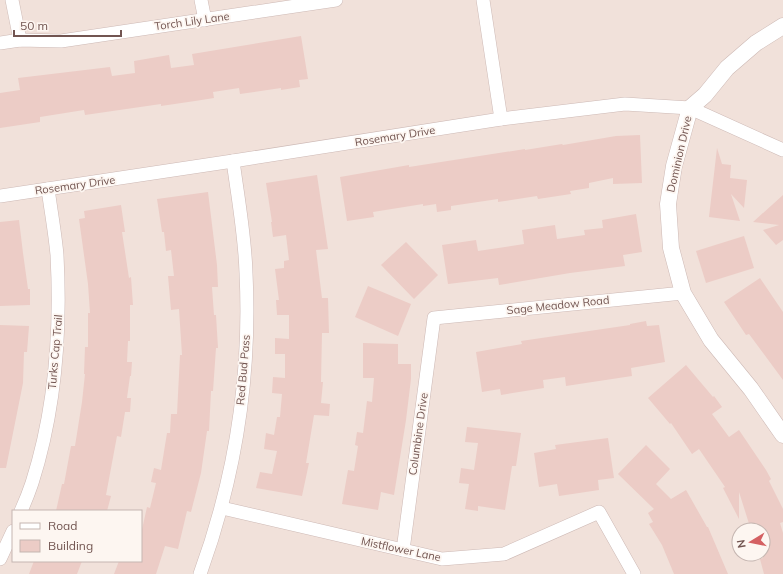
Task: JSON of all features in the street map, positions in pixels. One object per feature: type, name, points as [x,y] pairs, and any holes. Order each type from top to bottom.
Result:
[{"type":"street","points":[[12,0],[20,40]]},
{"type":"street","points":[[201,0],[205,20]]},
{"type":"street","name":"Torch Lily Lane","points":[[0,43],[20,40],[61,40],[336,0]]},
{"type":"street","points":[[483,0],[501,119]]},
{"type":"street","name":"Dominion Drive","points":[[783,26],[756,43],[727,68],[705,95],[690,108],[674,166],[668,204],[671,248],[683,293],[711,340],[751,389],[783,435]]},
{"type":"street","name":"Rosemary Drive","points":[[0,196],[501,119],[625,104],[690,108],[783,150]]},
{"type":"street","name":"Red Bud Pass","points":[[200,574],[222,508],[239,418],[247,349],[246,272],[233,161]]},
{"type":"street","name":"Turks Cap Trail","points":[[21,510],[32,483],[46,429],[54,373],[58,312],[57,261],[48,189]]},
{"type":"street","name":"Sage Meadow Road","points":[[434,318],[683,293]]},
{"type":"street","name":"Columbine Drive","points":[[403,550],[434,318]]},
{"type":"street","name":"Mistflower Lane","points":[[222,508],[442,559],[504,554],[599,512],[634,574]]},
{"type":"street","points":[[0,559],[12,533]]},
{"type":"shaded area","points":[[0,0],[783,0],[783,574],[0,574]]},
{"type":"building","points":[[301,36],[308,79],[299,80],[300,87],[281,90],[281,88],[240,94],[239,88],[213,92],[214,98],[85,115],[84,110],[40,117],[40,122],[0,128],[0,93],[20,90],[18,78],[110,67],[112,76],[135,73],[134,61],[169,55],[171,68],[194,65],[192,54]]},
{"type":"building","points":[[640,135],[642,183],[613,184],[613,178],[589,183],[589,188],[570,191],[571,194],[538,199],[537,196],[498,202],[498,199],[451,206],[451,210],[437,212],[436,204],[423,206],[423,204],[373,212],[374,217],[347,221],[340,177],[409,165],[409,167],[616,136]]},
{"type":"building","points":[[717,148],[722,164],[731,165],[730,178],[747,180],[744,208],[731,194],[740,221],[709,217]]},
{"type":"building","points":[[317,175],[328,249],[316,250],[322,298],[328,298],[329,333],[322,333],[321,382],[323,382],[321,403],[330,404],[329,416],[314,415],[306,463],[309,463],[302,496],[256,488],[260,472],[272,474],[277,451],[264,449],[266,433],[274,435],[277,417],[280,417],[282,394],[272,393],[273,377],[285,378],[285,354],[275,354],[275,338],[289,339],[289,315],[277,315],[276,300],[279,300],[275,269],[284,268],[284,261],[289,260],[286,235],[273,237],[266,183]]},
{"type":"building","points":[[208,192],[217,265],[218,287],[212,287],[214,315],[216,315],[218,348],[216,348],[213,391],[211,391],[209,431],[207,431],[201,473],[191,512],[187,511],[178,549],[165,546],[156,574],[114,574],[119,562],[142,562],[142,530],[147,507],[150,508],[156,483],[151,482],[154,468],[161,470],[167,433],[170,433],[171,414],[177,414],[180,355],[182,355],[179,309],[171,310],[168,276],[174,276],[171,250],[166,251],[164,232],[162,232],[157,199]]},
{"type":"building","points":[[783,195],[783,240],[776,245],[763,230],[779,225],[753,222]]},
{"type":"building","points":[[121,205],[125,232],[122,232],[129,278],[131,277],[133,305],[130,305],[130,341],[128,341],[127,362],[132,362],[127,398],[131,398],[130,412],[125,412],[121,437],[117,436],[106,495],[111,496],[107,510],[56,510],[62,484],[64,484],[71,446],[75,446],[85,374],[85,347],[88,347],[88,313],[90,313],[88,284],[79,219],[85,218],[84,211]]},
{"type":"building","points":[[636,214],[642,252],[623,255],[625,266],[570,273],[499,285],[498,278],[448,284],[442,245],[476,240],[478,251],[524,244],[522,230],[555,225],[557,239],[585,235],[584,230],[603,228],[602,220]]},
{"type":"building","points":[[19,220],[28,289],[30,289],[30,305],[0,306],[0,222]]},
{"type":"building","points":[[744,236],[754,268],[706,283],[696,251]]},
{"type":"building","points":[[406,242],[438,275],[414,299],[381,265]]},
{"type":"building","points":[[760,278],[783,312],[783,380],[749,334],[746,335],[724,302]]},
{"type":"building","points":[[368,286],[411,304],[398,336],[355,317]]},
{"type":"building","points":[[646,321],[647,326],[659,325],[665,362],[631,368],[632,376],[566,386],[565,377],[543,380],[544,388],[501,395],[500,389],[482,392],[476,352],[522,344],[521,341],[630,325]]},
{"type":"building","points":[[0,325],[29,326],[27,352],[24,352],[23,383],[6,468],[0,468]]},
{"type":"building","points":[[363,343],[398,344],[398,364],[411,364],[411,379],[406,420],[394,495],[381,492],[378,510],[342,504],[348,470],[354,471],[358,446],[355,445],[357,432],[363,433],[367,401],[372,402],[374,378],[363,378]]},
{"type":"building","points":[[686,365],[713,397],[714,396],[722,407],[712,414],[729,437],[739,430],[766,470],[771,479],[769,481],[783,509],[783,522],[780,523],[783,533],[783,574],[764,574],[761,562],[771,562],[771,522],[748,522],[739,492],[739,519],[723,488],[725,487],[699,449],[692,454],[671,423],[670,424],[648,398]]},
{"type":"building","points":[[467,427],[521,433],[516,466],[512,466],[505,510],[478,506],[478,511],[465,509],[469,484],[459,483],[461,468],[474,470],[478,443],[465,442]]},
{"type":"building","points":[[608,438],[614,478],[598,480],[599,490],[559,496],[557,484],[539,487],[534,453],[556,449],[555,445]]},
{"type":"building","points":[[646,445],[670,469],[656,484],[671,499],[686,490],[708,527],[728,574],[674,574],[662,545],[649,524],[653,522],[648,513],[654,509],[618,474]]},
{"type":"building","points":[[34,562],[82,562],[77,574],[29,574]]}]
